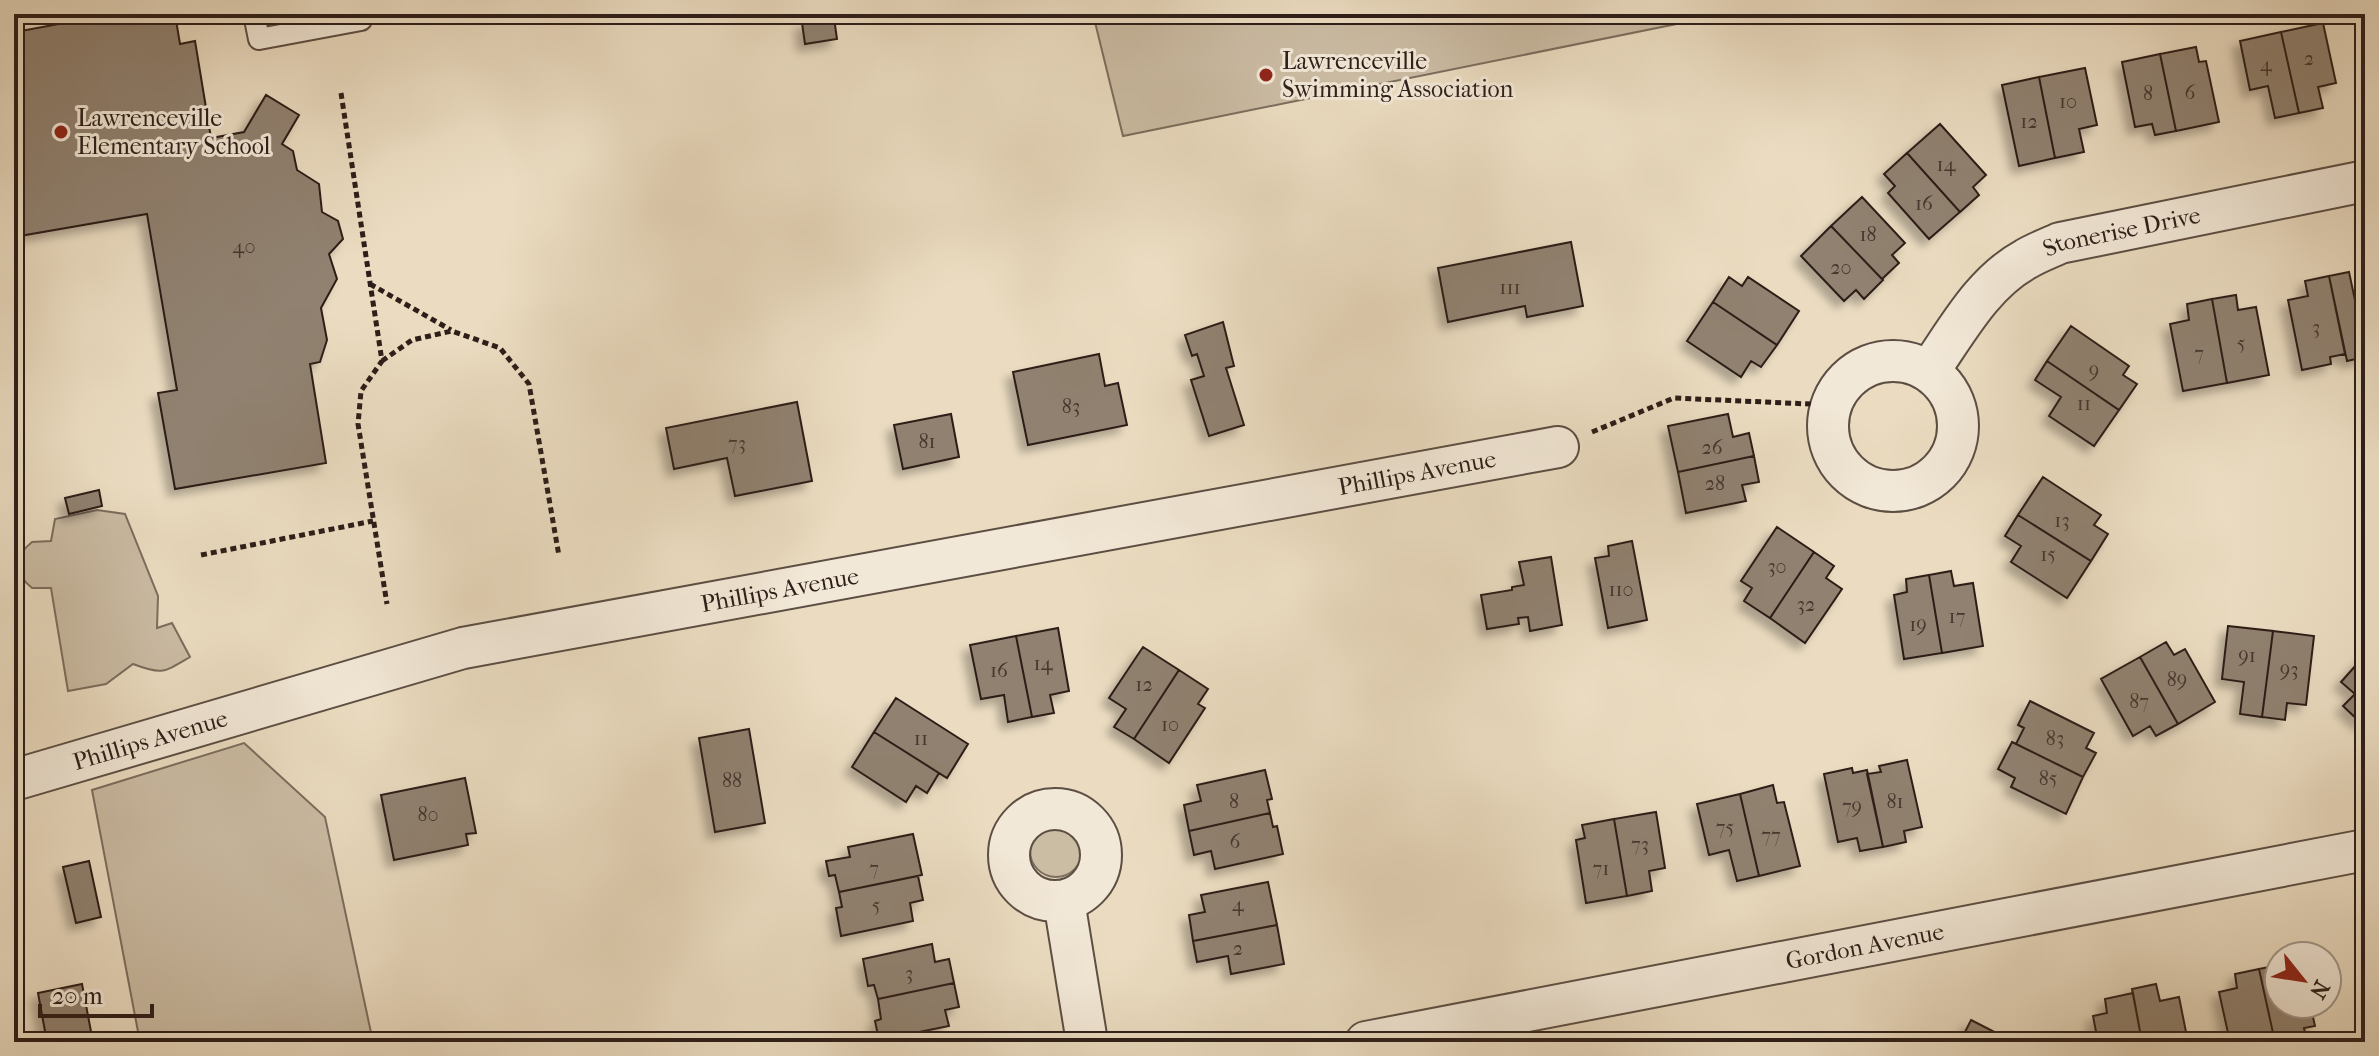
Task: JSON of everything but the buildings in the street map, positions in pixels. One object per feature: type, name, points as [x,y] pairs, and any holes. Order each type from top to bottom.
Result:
[{"type":"street","name":"Stonerise Drive","points":[[1929,371],[1994,283],[2025,259],[2060,243],[2365,181]]},
{"type":"street","points":[[1892,360],[1912,363],[1929,371],[1946,387],[1956,407],[1959,429],[1953,451],[1942,470],[1924,484],[1903,491],[1881,491],[1859,483],[1842,468],[1831,449],[1828,427],[1832,405],[1841,387],[1855,373],[1872,364],[1892,360]]},
{"type":"street","name":"Phillips Avenue","points":[[14,780],[463,648],[1558,447]]},
{"type":"street","name":"Gordon Avenue","points":[[1366,1042],[2365,850]]},
{"type":"street","points":[[1064,901],[1087,1042]]},
{"type":"lane","points":[[254,14],[259,39],[361,20],[360,14]]},
{"type":"path","points":[[341,93],[382,361]]},
{"type":"path","points":[[370,284],[452,331],[500,348],[529,384],[559,556]]},
{"type":"path","points":[[387,604],[358,424],[361,391],[382,361],[412,340],[452,331]]},
{"type":"path","points":[[1558,447],[1674,398],[1832,405]]},
{"type":"path","points":[[201,555],[373,521]]},
{"type":"shaded area","name":"Lawrenceville Swimming Association","points":[[1093,14],[1726,14],[1123,136]]},
{"type":"shaded area","points":[[97,510],[125,514],[158,596],[157,628],[172,623],[190,657],[162,671],[133,664],[106,684],[68,691],[51,588],[32,588],[22,577],[18,565],[22,553],[32,542],[51,541],[55,519]]},
{"type":"shaded area","points":[[244,743],[325,817],[373,1042],[140,1042],[92,790]]},
{"type":"shaded area","points":[[1056,825],[1074,833],[1082,851],[1074,869],[1056,877],[1038,869],[1030,851],[1038,833]]},
{"type":"place","name":"Lawrenceville Swimming Association","points":[[1266,75]]},
{"type":"place","name":"Lawrenceville Elementary School","points":[[61,132]]}]
